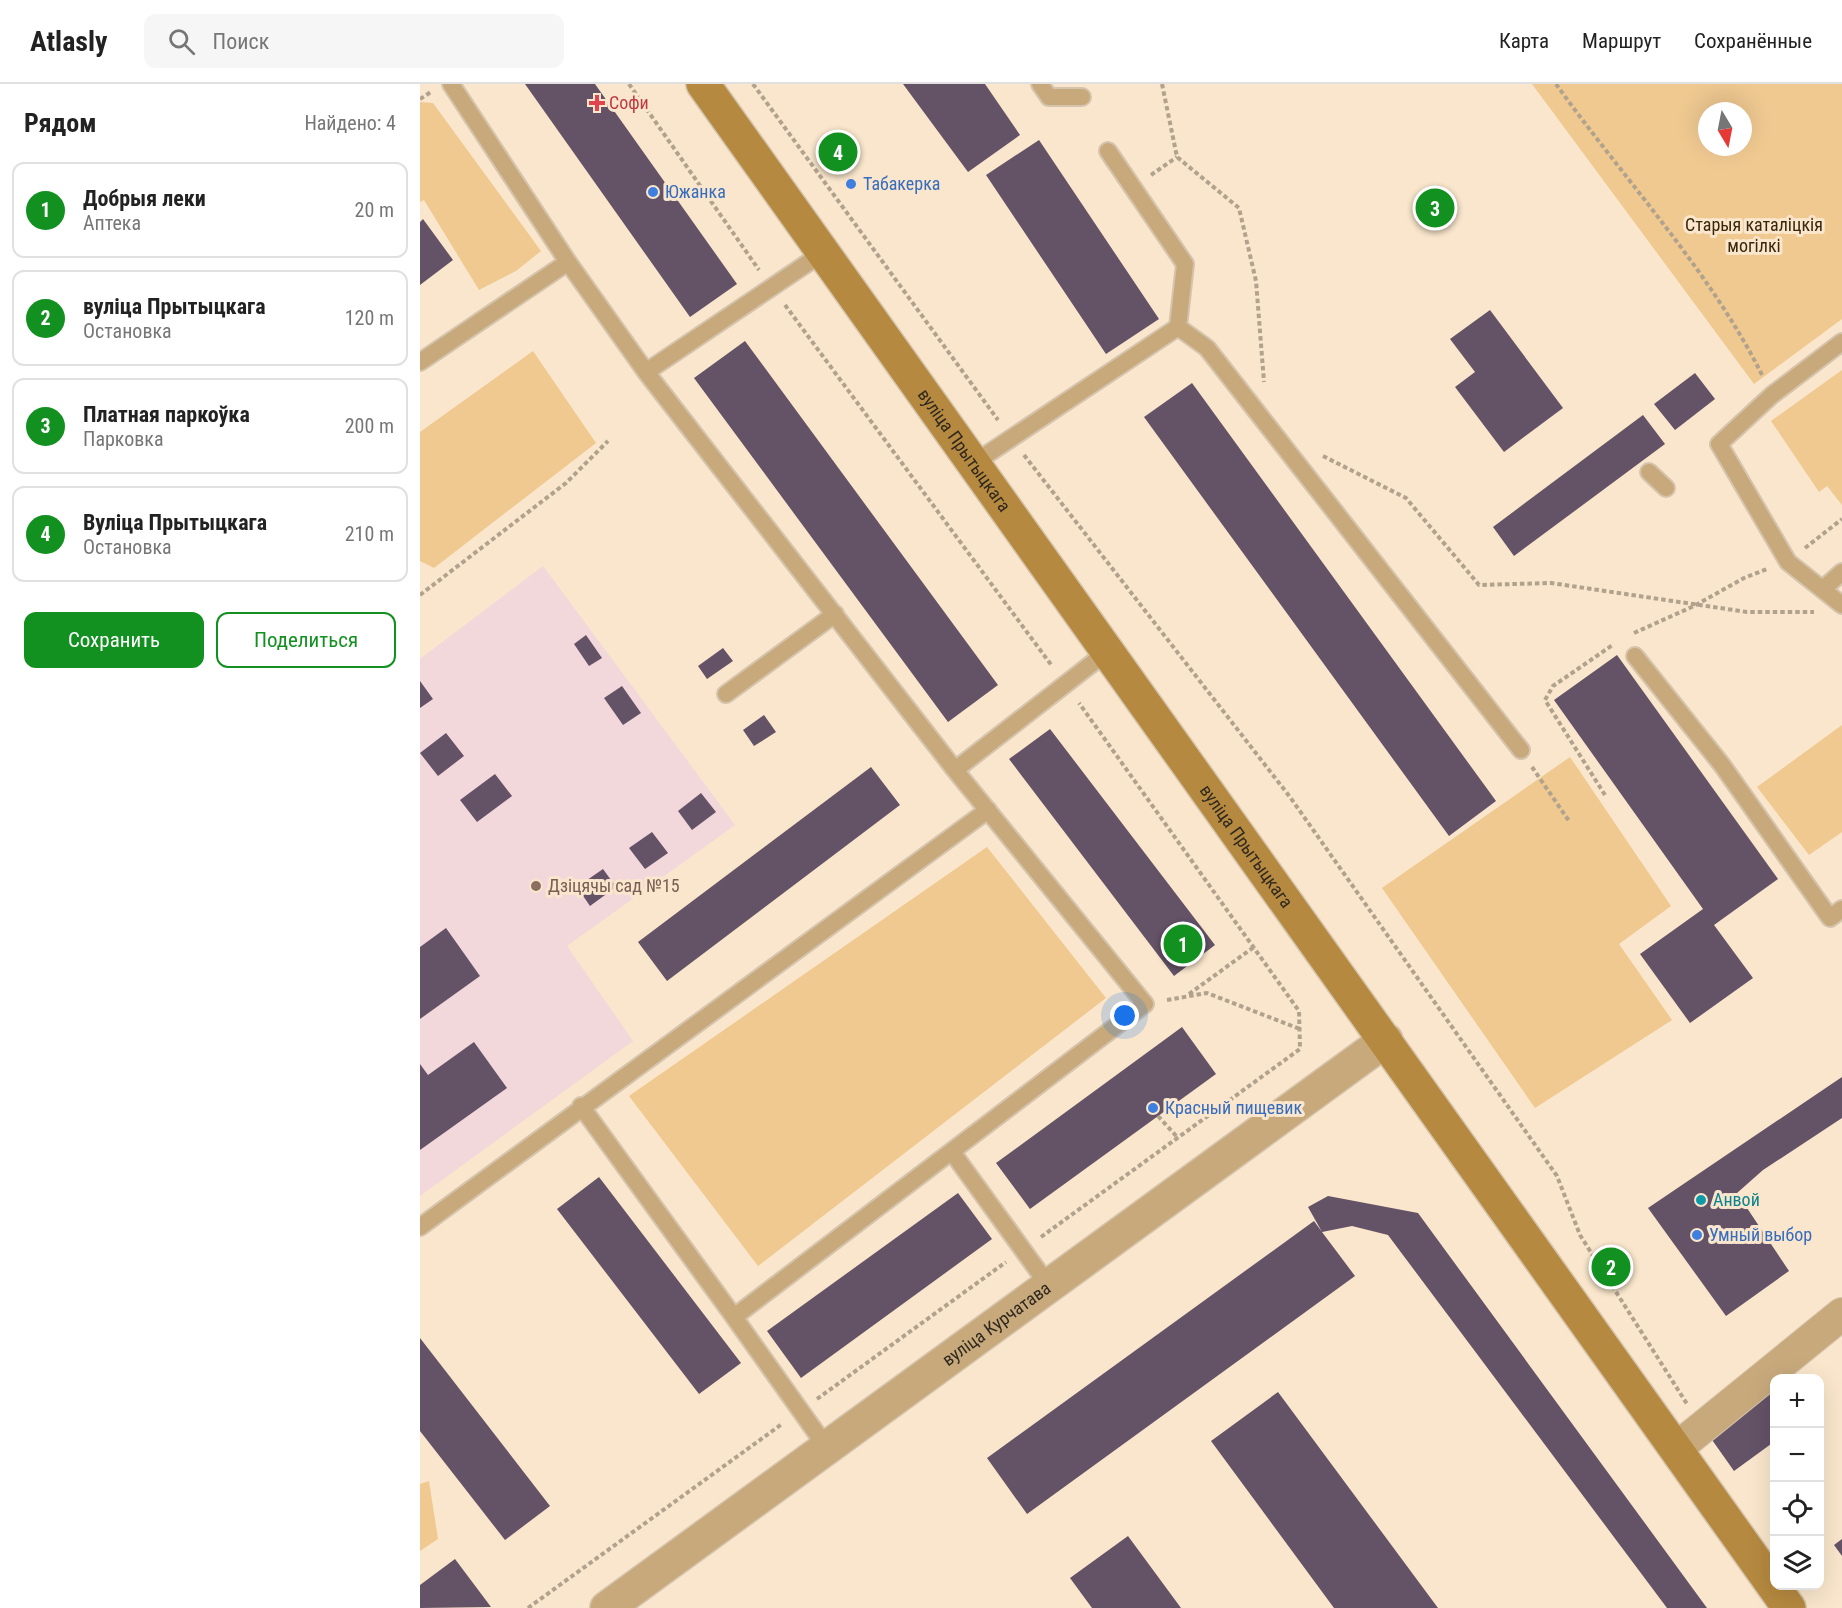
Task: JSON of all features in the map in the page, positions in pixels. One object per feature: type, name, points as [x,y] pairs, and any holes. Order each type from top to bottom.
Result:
[{"type":"main road","name":"вуліца Прытыцкага","points":[[703,84],[1789,1608]]},
{"type":"street","name":"вуліца Курчатава","points":[[607,1608],[1386,1040]]},
{"type":"street","points":[[1677,1448],[1842,1314]]},
{"type":"lane","points":[[451,84],[568,262],[646,372],[955,770],[1145,1004],[734,1317]]},
{"type":"lane","points":[[1040,84],[1049,97],[1082,97]]},
{"type":"lane","points":[[1108,151],[1185,264],[1178,327]]},
{"type":"lane","points":[[646,372],[824,252]]},
{"type":"lane","points":[[420,362],[568,262]]},
{"type":"lane","points":[[974,463],[1178,327]]},
{"type":"lane","points":[[1178,327],[1207,348],[1521,750]]},
{"type":"lane","points":[[1842,342],[1772,395],[1719,444],[1788,562],[1842,605]]},
{"type":"lane","points":[[1649,472],[1666,488]]},
{"type":"lane","points":[[1822,589],[1842,572]]},
{"type":"lane","points":[[726,694],[835,614]]},
{"type":"lane","points":[[955,770],[1108,651]]},
{"type":"lane","points":[[1635,656],[1722,765],[1830,918],[1842,909]]},
{"type":"lane","points":[[420,1227],[581,1106],[988,810]]},
{"type":"lane","points":[[581,1106],[827,1448]]},
{"type":"lane","points":[[952,1152],[1049,1286]]},
{"type":"path","points":[[528,1608],[1300,1049],[1299,1011],[1065,683],[772,289],[629,84]]},
{"type":"path","points":[[753,84],[1011,438],[1290,797],[1557,1176]]},
{"type":"path","points":[[1162,84],[1177,157],[1239,208],[1256,281],[1263,372],[1274,434]]},
{"type":"path","points":[[1556,84],[1744,339],[1772,395]]},
{"type":"path","points":[[1133,188],[1177,157]]},
{"type":"path","points":[[420,595],[566,483],[608,441]]},
{"type":"path","points":[[1317,454],[1406,498],[1479,585],[1551,583],[1694,606],[1747,612],[1818,612]]},
{"type":"path","points":[[1628,636],[1694,606]]},
{"type":"path","points":[[1605,795],[1545,700],[1553,686],[1619,641]]},
{"type":"path","points":[[1521,750],[1569,821]]},
{"type":"path","points":[[1186,996],[1254,947]]},
{"type":"path","points":[[1145,1004],[1207,993],[1300,1029]]},
{"type":"path","points":[[1158,1116],[1178,1138]]},
{"type":"shaded area","name":"Дзіцячы сад №15","points":[[543,566],[735,825],[567,946],[633,1041],[420,1196],[420,659]]},
{"type":"green space","name":"Старыя каталіцкія могілкі","points":[[1532,84],[1842,84],[1842,319],[1754,384]]},
{"type":"green space","points":[[420,102],[433,103],[541,251],[516,271],[479,290],[424,200],[420,202]]},
{"type":"green space","points":[[533,351],[596,443],[434,568],[420,561],[420,432]]},
{"type":"green space","points":[[1842,370],[1842,505],[1827,486],[1819,492],[1771,421]]},
{"type":"green space","points":[[1842,725],[1842,832],[1809,855],[1757,787]]},
{"type":"green space","points":[[1570,757],[1671,906],[1619,944],[1672,1020],[1535,1108],[1382,888]]},
{"type":"green space","points":[[987,847],[1106,998],[758,1266],[629,1096]]},
{"type":"green space","points":[[429,1481],[438,1539],[420,1551],[420,1484]]},
{"type":"building","points":[[525,84],[595,84],[737,284],[690,317]]},
{"type":"building","points":[[903,84],[985,84],[1020,135],[968,172]]},
{"type":"building","points":[[1039,140],[1159,319],[1106,354],[986,175]]},
{"type":"building","points":[[423,219],[453,260],[420,285],[420,222]]},
{"type":"building","points":[[1490,310],[1563,408],[1504,452],[1455,387],[1475,372],[1450,339]]},
{"type":"building","points":[[745,341],[998,685],[948,722],[694,378]]},
{"type":"building","points":[[1695,373],[1715,399],[1675,430],[1654,404]]},
{"type":"building","points":[[1192,383],[1496,801],[1449,836],[1144,417]]},
{"type":"building","points":[[1643,415],[1665,444],[1514,556],[1493,527]]},
{"type":"building","points":[[586,635],[602,658],[589,666],[574,644]]},
{"type":"building","points":[[723,648],[733,661],[707,679],[698,666]]},
{"type":"building","points":[[1617,655],[1778,879],[1714,925],[1753,978],[1690,1023],[1640,954],[1703,909],[1554,700]]},
{"type":"building","points":[[420,681],[433,699],[420,708]]},
{"type":"building","points":[[622,686],[641,713],[623,725],[604,698]]},
{"type":"building","points":[[764,715],[776,732],[754,746],[743,730]]},
{"type":"building","points":[[1050,729],[1215,945],[1174,976],[1009,759]]},
{"type":"building","points":[[446,733],[464,756],[438,776],[420,753]]},
{"type":"building","points":[[871,767],[900,805],[667,981],[638,942]]},
{"type":"building","points":[[495,774],[512,796],[477,822],[460,800]]},
{"type":"building","points":[[701,793],[716,812],[692,830],[678,811]]},
{"type":"building","points":[[652,832],[668,853],[645,869],[629,848]]},
{"type":"building","points":[[603,869],[616,887],[590,906],[577,887]]},
{"type":"building","points":[[446,928],[480,976],[420,1019],[420,947]]},
{"type":"building","points":[[1182,1027],[1216,1074],[1030,1209],[996,1163]]},
{"type":"building","points":[[474,1042],[507,1088],[420,1150],[420,1064],[428,1075]]},
{"type":"building","name":"Анвой","points":[[1842,1077],[1842,1118],[1763,1170],[1737,1193],[1789,1271],[1726,1316],[1648,1208]]},
{"type":"building","points":[[599,1177],[741,1363],[699,1394],[557,1209]]},
{"type":"building","points":[[958,1193],[992,1239],[801,1378],[767,1331]]},
{"type":"building","points":[[1328,1196],[1418,1213],[1707,1608],[1667,1608],[1388,1235],[1352,1226],[1322,1232],[1308,1207]]},
{"type":"building","points":[[1314,1221],[1355,1276],[1027,1514],[987,1458]]},
{"type":"building","points":[[420,1338],[550,1506],[505,1540],[420,1431]]},
{"type":"building","points":[[1770,1390],[1770,1445],[1734,1471],[1710,1437]]},
{"type":"building","points":[[1278,1392],[1438,1608],[1334,1608],[1211,1441]]},
{"type":"building","points":[[1128,1536],[1181,1608],[1092,1608],[1070,1578]]},
{"type":"building","points":[[1842,1539],[1842,1556],[1834,1545]]},
{"type":"building","points":[[455,1559],[491,1607],[420,1608],[420,1585]]},
{"type":"place","name":"Софи","points":[[597,103]]},
{"type":"place","name":"Вуліца Прытыцкага","points":[[838,152]]},
{"type":"place","name":"Табакерка","points":[[851,184]]},
{"type":"place","name":"Южанка","points":[[653,192]]},
{"type":"place","name":"Платная паркоўка","points":[[1435,208]]},
{"type":"place","name":"Дзіцячы сад №15","points":[[536,886]]},
{"type":"place","name":"Добрыя леки","points":[[1183,944]]},
{"type":"place","name":"Красный пищевик","points":[[1153,1108]]},
{"type":"place","name":"Анвой","points":[[1701,1200]]},
{"type":"place","name":"Умный выбор","points":[[1697,1235]]},
{"type":"place","name":"вуліца Прытыцкага","points":[[1611,1267]]}]
